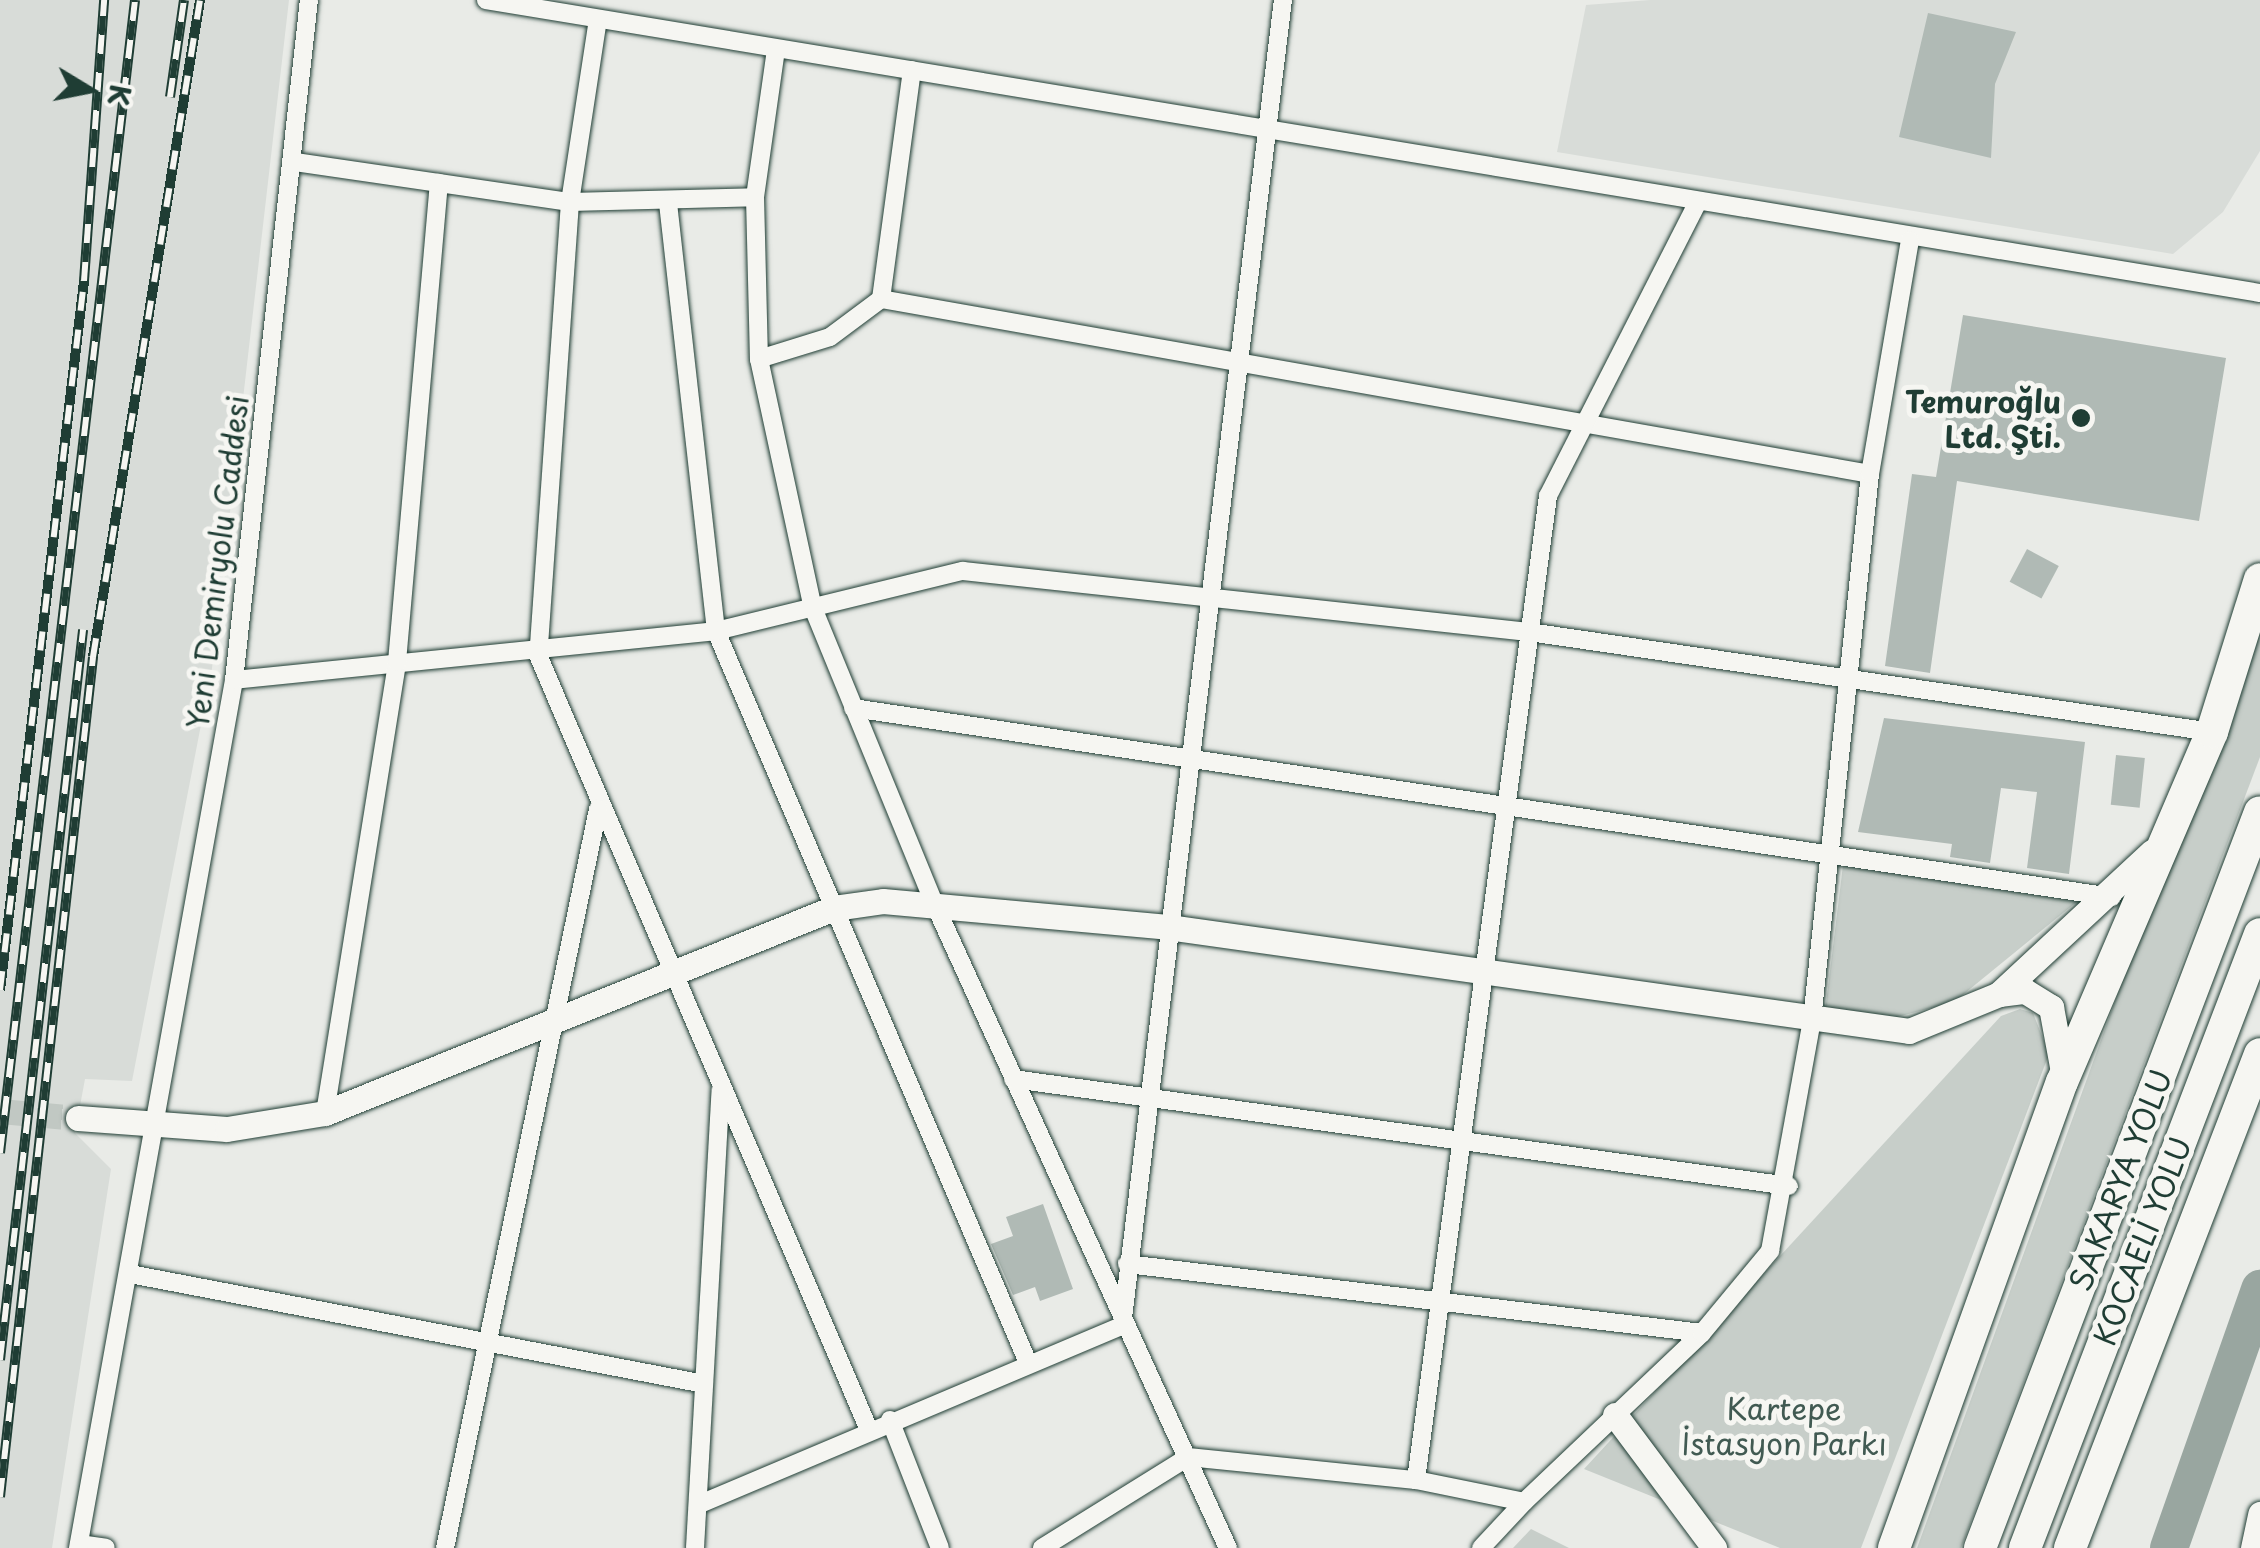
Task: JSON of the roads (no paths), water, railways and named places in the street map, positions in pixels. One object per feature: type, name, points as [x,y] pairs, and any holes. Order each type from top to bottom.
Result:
[{"type":"highway","points":[[1894,1548],[2062,1082],[2212,732],[2260,579]]},
{"type":"highway","name":"SAKARYA YOLU","points":[[1980,1548],[2260,812]]},
{"type":"highway","name":"KOCAELİ YOLU","points":[[2024,1548],[2260,934]]},
{"type":"highway","points":[[2070,1548],[2260,1054]]},
{"type":"street","name":"Yeni Demiryolu Caddesi","points":[[78,1546],[234,680],[309,0]]},
{"type":"street","points":[[486,0],[1264,128],[1910,240],[2260,293]]},
{"type":"street","points":[[1122,1326],[1144,1100],[1283,0]]},
{"type":"street","points":[[598,18],[570,202],[538,656],[598,809],[722,1084],[869,1430]]},
{"type":"street","points":[[776,49],[756,196],[759,359],[813,608],[934,903],[1122,1326],[1188,1457],[1228,1548]]},
{"type":"street","points":[[759,359],[830,337],[881,299],[912,70]]},
{"type":"street","points":[[294,162],[570,202],[668,203],[756,196]]},
{"type":"street","points":[[325,1112],[396,662],[439,183]]},
{"type":"street","points":[[668,203],[716,631],[1028,1364]]},
{"type":"street","points":[[1416,1480],[1548,496],[1697,203]]},
{"type":"street","points":[[1481,1548],[1702,1333],[1770,1251],[1789,1186],[1812,1020],[1870,474],[1910,240]]},
{"type":"street","points":[[881,299],[1239,364],[1584,420],[1870,474]]},
{"type":"street","points":[[234,680],[396,662],[538,656],[716,631],[963,572],[1529,632],[2212,732]]},
{"type":"street","points":[[853,708],[1186,760],[1510,800],[2113,897]]},
{"type":"street","points":[[445,1548],[598,809]]},
{"type":"street","points":[[78,1118],[153,1128],[253,1127],[325,1112],[834,908],[934,903],[1168,927],[1812,1020],[1920,1029],[2009,986],[2113,897],[2173,826]]},
{"type":"street","points":[[2009,986],[2051,1007],[2062,1030],[2062,1082]]},
{"type":"street","points":[[1013,1079],[1789,1186]]},
{"type":"street","points":[[695,1548],[700,1504],[698,1383],[722,1084]]},
{"type":"street","points":[[1127,1264],[1442,1306],[1702,1333]]},
{"type":"street","points":[[130,1274],[490,1340],[698,1383]]},
{"type":"street","points":[[700,1504],[890,1420],[1122,1326]]},
{"type":"street","points":[[1615,1416],[1714,1548]]},
{"type":"street","points":[[890,1420],[940,1548]]},
{"type":"street","points":[[1042,1548],[1188,1457],[1416,1480],[1524,1502]]},
{"type":"street","points":[[2253,1548],[2260,1514]]},
{"type":"street","points":[[78,1546],[106,1548]]},
{"type":"waterway","points":[[2169,1548],[2260,1289]]},
{"type":"tunnel","points":[[0,1111],[78,1118]]},
{"type":"railway","points":[[0,990],[84,281],[104,0]]},
{"type":"railway","points":[[0,1153],[135,0]]},
{"type":"railway","points":[[170,97],[184,0]]},
{"type":"railway","points":[[0,1497],[93,657],[200,0]]},
{"type":"railway","points":[[0,1360],[83,630]]},
{"type":"place","name":"Temuroğlu Ltd. Şti.","points":[[2081,418]]},
{"type":"park label","name":"Kartepe İstasyon Parkı","points":[[1784,1425]]}]
